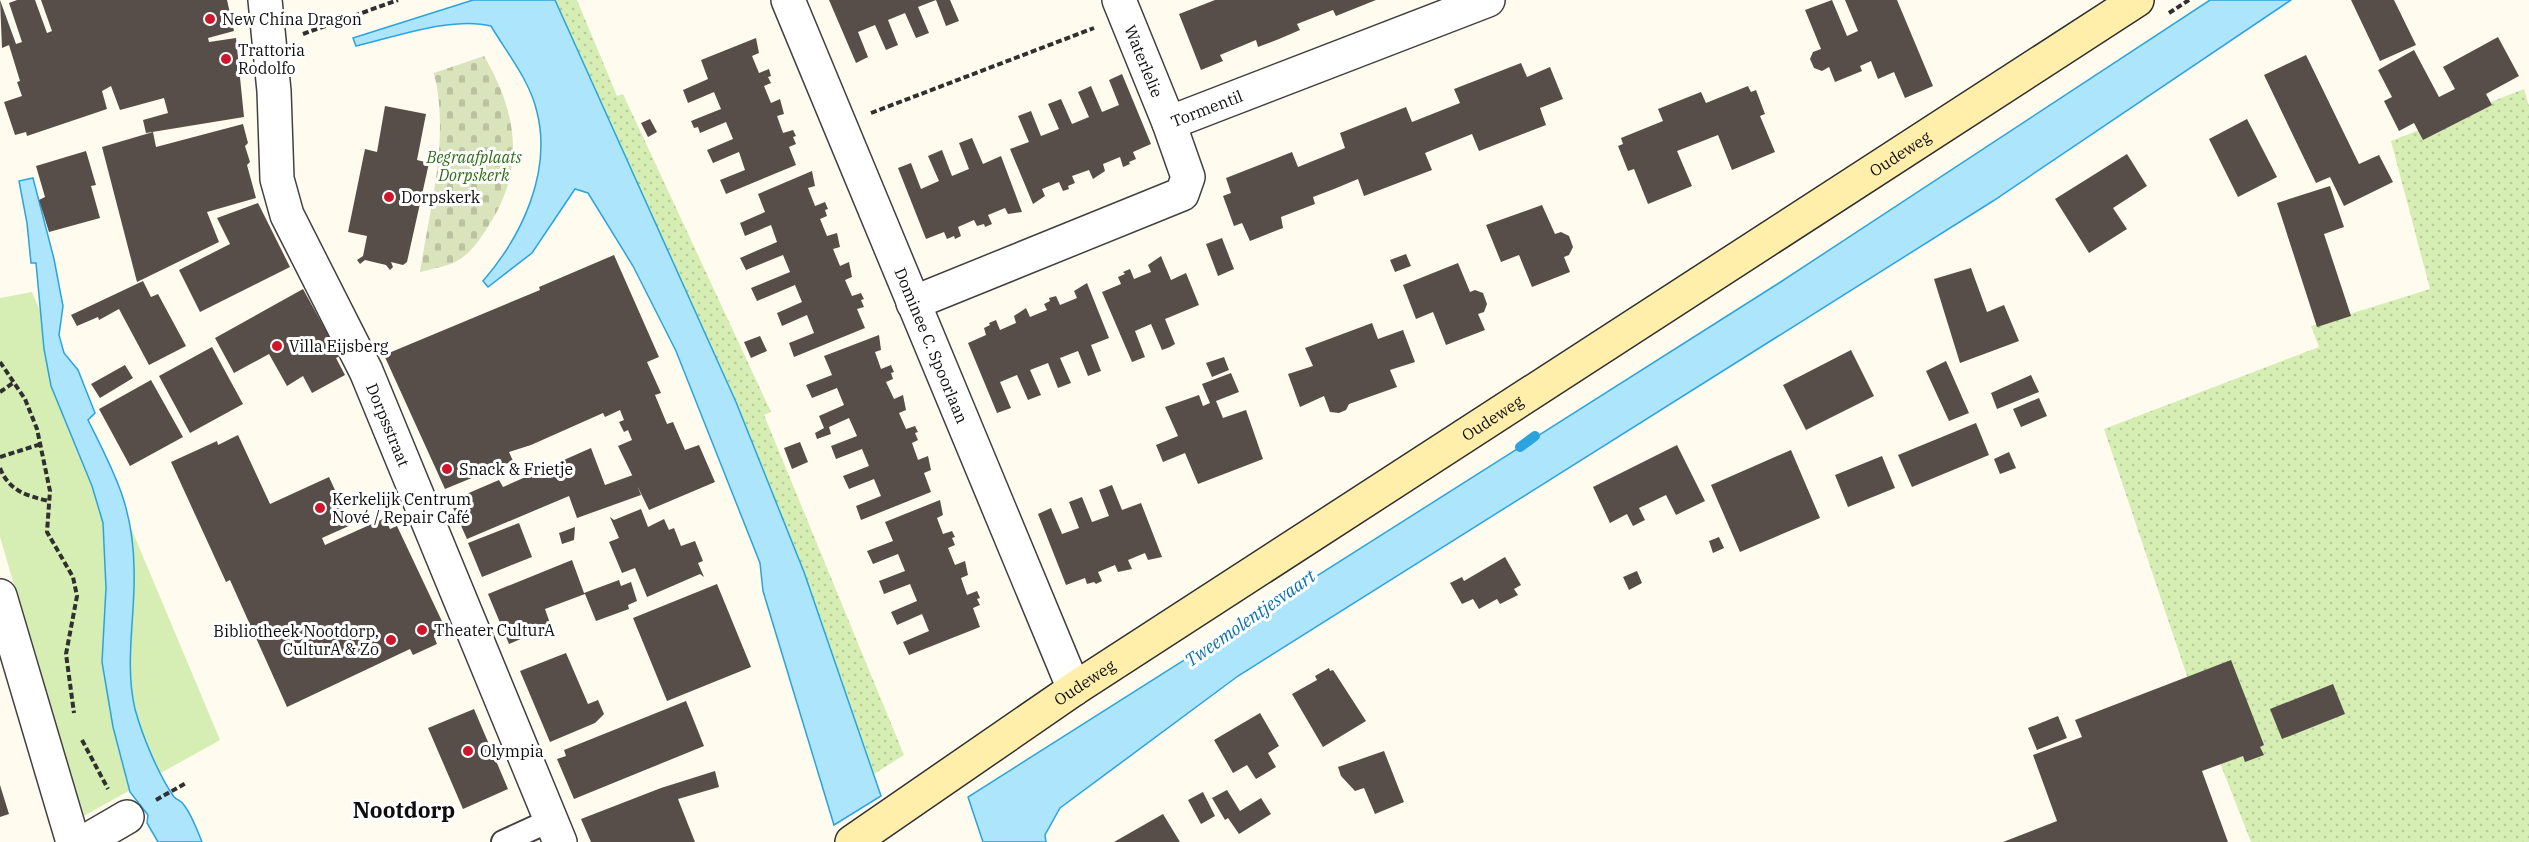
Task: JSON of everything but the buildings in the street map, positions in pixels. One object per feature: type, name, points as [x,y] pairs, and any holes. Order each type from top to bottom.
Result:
[{"type":"street","name":"Dorpsstraat","points":[[266,0],[271,45],[277,179],[286,215],[366,371],[556,831]]},
{"type":"street","name":"Dominee C. Spoorlaan","points":[[788,0],[1074,689]]},
{"type":"street","name":"Tormentil","points":[[913,303],[1182,195],[1188,177],[1169,123],[1488,0]]},
{"type":"street","name":"Oudeweg","points":[[852,842],[1074,689],[2137,0]]},
{"type":"street","name":"Waterlelie","points":[[1122,8],[1169,123]]},
{"type":"street","points":[[0,596],[73,842]]},
{"type":"street","points":[[84,842],[126,818]]},
{"type":"lane","points":[[503,842],[556,831]]},
{"type":"path","points":[[271,45],[398,0]]},
{"type":"path","points":[[840,126],[1122,8]]},
{"type":"path","points":[[0,362],[25,399],[41,444],[49,501],[47,532],[74,577],[77,596],[66,654],[75,717]]},
{"type":"path","points":[[0,392],[13,383]]},
{"type":"path","points":[[0,456],[41,444]]},
{"type":"path","points":[[0,468],[4,479],[14,489],[27,496],[49,501]]},
{"type":"path","points":[[79,733],[126,818]]},
{"type":"green space","points":[[555,0],[577,0],[617,96],[623,94],[771,412],[764,415],[904,755],[874,774],[804,572],[736,402]]},
{"type":"green space","name":"Begraafplaats Dorpskerk","points":[[484,56],[504,98],[510,119],[513,140],[508,182],[501,204],[479,241],[470,251],[451,264],[420,272],[439,147],[440,122],[434,73]]},
{"type":"green space","points":[[2524,89],[2529,106],[2529,842],[2251,842],[2192,691],[2104,429],[2319,347],[2311,326],[2430,289],[2391,141]]},
{"type":"green space","points":[[32,292],[220,740],[82,817],[0,537],[0,298]]},
{"type":"water","points":[[473,0],[555,0],[736,402],[804,572],[881,796],[834,825],[763,591],[760,563],[676,351],[633,266],[588,193],[575,189],[532,253],[488,287],[483,281],[510,244],[521,224],[537,180],[541,135],[537,112],[529,89],[517,68],[491,26],[459,24],[442,26],[356,46],[353,38]]},
{"type":"water","points":[[2210,0],[2291,0],[1993,201],[1238,676],[1060,808],[1045,835],[1046,842],[983,842],[968,797],[1779,283]]},
{"type":"water","points":[[33,178],[54,259],[63,306],[59,335],[64,353],[78,370],[95,413],[88,420],[114,473],[130,526],[134,585],[130,674],[135,709],[156,766],[174,797],[187,809],[202,842],[158,842],[147,823],[148,815],[130,792],[113,727],[102,662],[106,588],[103,523],[92,486],[51,386],[44,349],[36,263],[31,263],[27,223],[19,181]]},
{"type":"waterway","name":"Tweemolentjesvaart","points":[[1520,447],[1535,436]]},
{"type":"place","name":"New China Dragon","points":[[210,19]]},
{"type":"place","name":"Trattoria Rodolfo","points":[[226,59]]},
{"type":"place","name":"Dorpskerk","points":[[389,197]]},
{"type":"place","name":"Villa Eijsberg","points":[[277,346]]},
{"type":"place","name":"Snack & Frietje","points":[[447,469]]},
{"type":"place","name":"Kerkelijk Centrum Nové / Repair Café","points":[[320,508]]},
{"type":"place","name":"Theater CulturA","points":[[422,630]]},
{"type":"place","name":"Bibliotheek Nootdorp, CulturA & Zo","points":[[391,640]]},
{"type":"place","name":"Olympia","points":[[468,751]]},
{"type":"district","name":"Nootdorp","points":[[404,809]]}]
